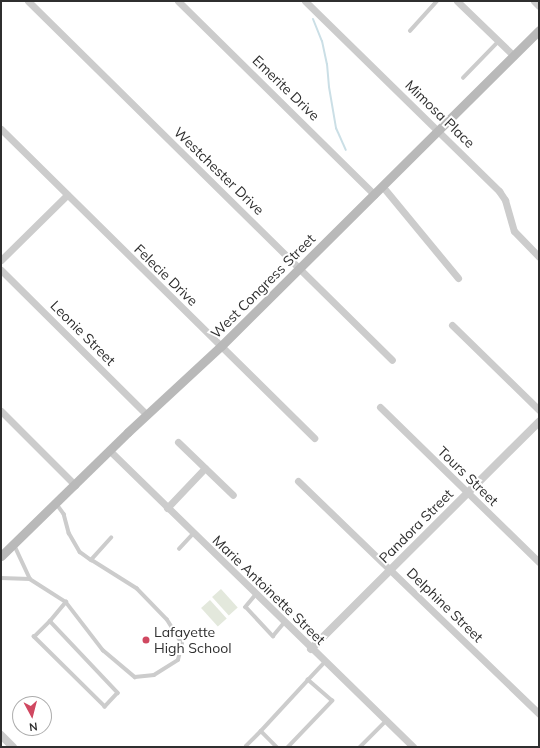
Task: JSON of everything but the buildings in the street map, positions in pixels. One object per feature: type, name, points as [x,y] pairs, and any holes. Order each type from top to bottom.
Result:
[{"type":"main road","name":"West Congress Street","points":[[1,556],[146,414],[222,346],[539,30]]},
{"type":"street","name":"Westchester Drive","points":[[28,1],[392,360]]},
{"type":"street","name":"Emerite Drive","points":[[178,1],[375,194]]},
{"type":"street","name":"Mimosa Place","points":[[305,1],[499,191],[505,200],[512,228],[539,257]]},
{"type":"street","points":[[457,1],[514,56]]},
{"type":"street","points":[[534,1],[539,6]]},
{"type":"street","name":"Felecie Drive","points":[[1,129],[314,438]]},
{"type":"street","points":[[383,187],[458,278]]},
{"type":"street","points":[[1,260],[67,195]]},
{"type":"street","name":"Leonie Street","points":[[1,270],[146,414]]},
{"type":"street","points":[[452,325],[539,410]]},
{"type":"street","name":"Tours Street","points":[[380,407],[467,494],[539,562]]},
{"type":"street","points":[[1,411],[75,485]]},
{"type":"street","name":"Pandora Street","points":[[312,649],[539,422]]},
{"type":"street","points":[[178,442],[233,495]]},
{"type":"street","name":"Marie Antoinette Street","points":[[109,450],[284,623],[413,747]]},
{"type":"street","points":[[167,508],[206,468]]},
{"type":"street","name":"Delphine Street","points":[[298,481],[539,714]]},
{"type":"street","points":[[1,735],[13,747]]},
{"type":"lane","points":[[410,30],[437,1]]},
{"type":"lane","points":[[463,78],[498,42]]},
{"type":"lane","points":[[1,578],[30,579],[66,602],[103,650],[135,677],[154,675],[178,660],[182,644],[167,620],[137,589],[80,552],[69,533],[64,514],[56,503]]},
{"type":"lane","points":[[180,549],[194,533]]},
{"type":"lane","points":[[91,560],[111,538]]},
{"type":"lane","points":[[14,544],[30,579]]},
{"type":"lane","points":[[256,595],[246,607],[274,636],[284,623]]},
{"type":"lane","points":[[50,621],[118,693],[105,707],[34,637],[66,602]]},
{"type":"lane","points":[[246,746],[325,662]]},
{"type":"lane","points":[[288,747],[332,701],[308,680]]},
{"type":"lane","points":[[360,747],[386,721]]},
{"type":"lane","points":[[261,731],[277,747]]},
{"type":"shaded area","points":[[221,589],[238,608],[229,616],[212,597]]},
{"type":"shaded area","points":[[210,600],[227,619],[218,627],[201,608]]},
{"type":"waterway","points":[[313,19],[322,41],[327,64],[329,87],[336,128],[346,150]]},
{"type":"place","name":"Lafayette High School","points":[[146,640]]}]
